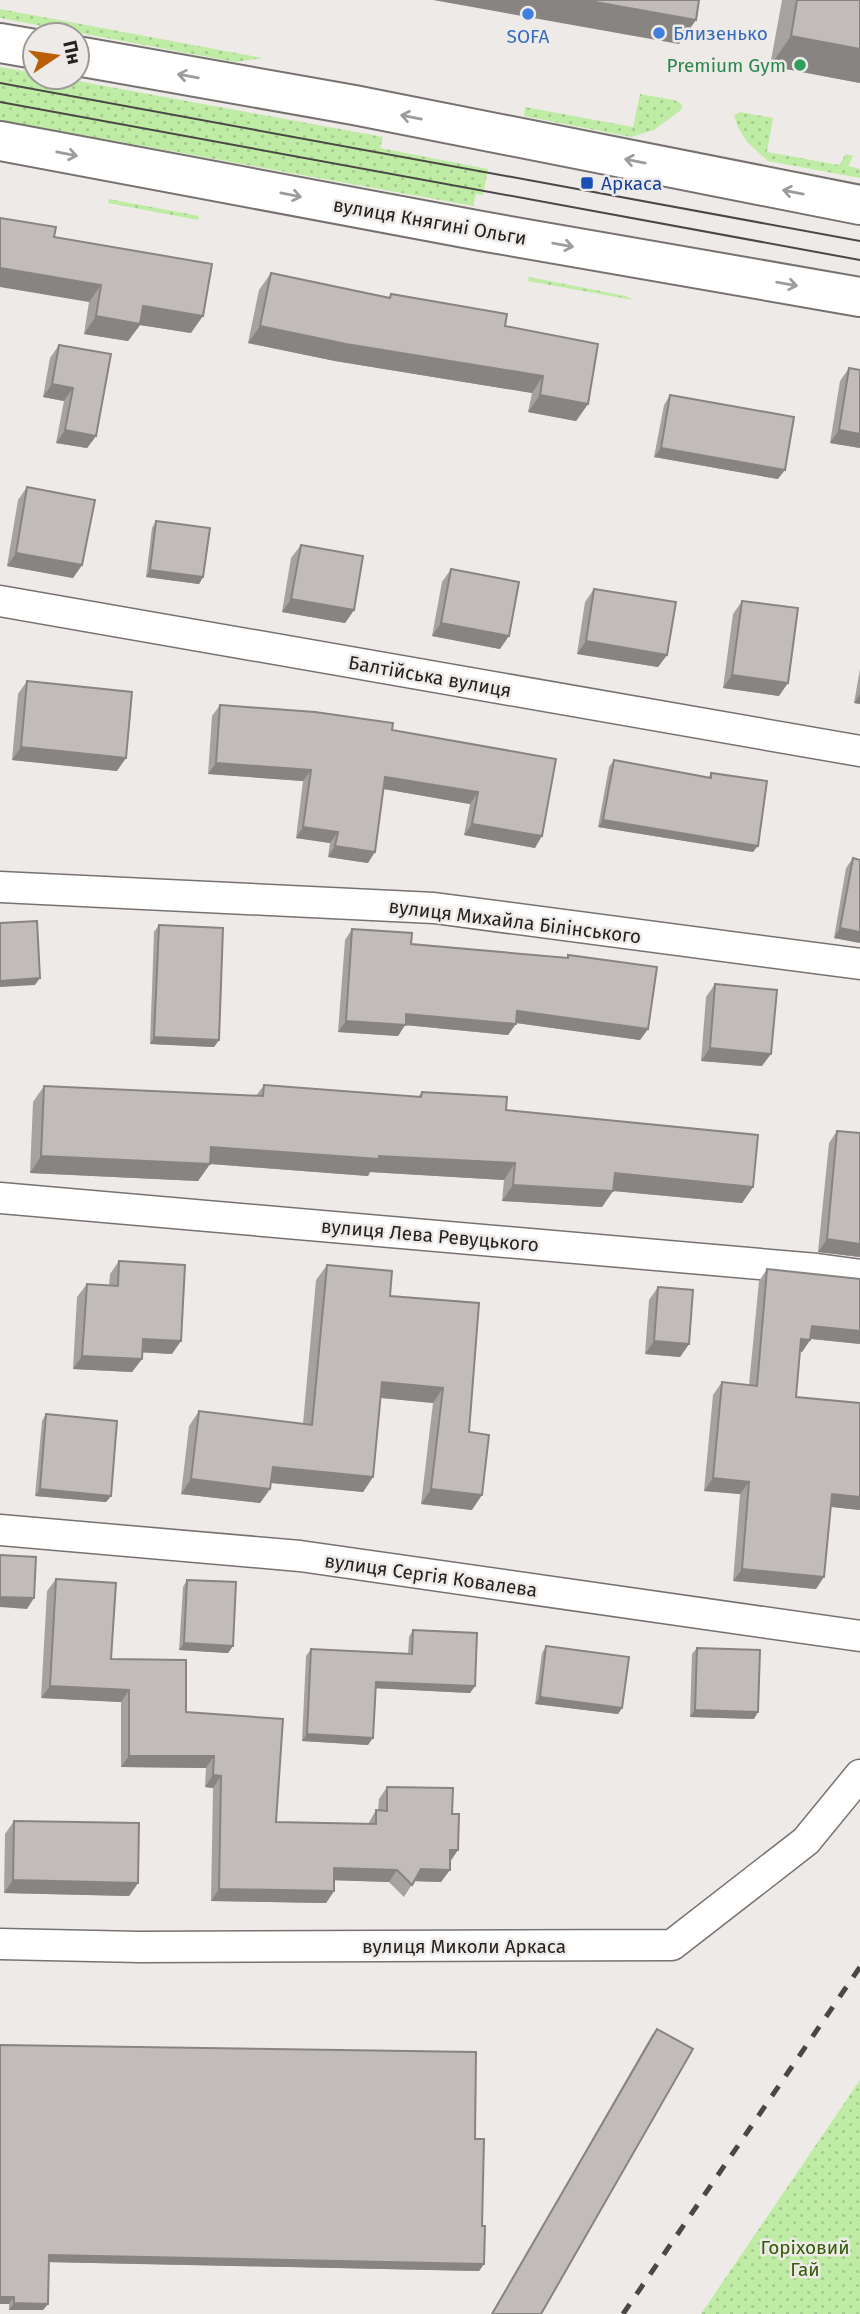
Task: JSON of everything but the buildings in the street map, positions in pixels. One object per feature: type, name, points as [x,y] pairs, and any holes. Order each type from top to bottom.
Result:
[{"type":"main road","points":[[0,43],[21,47]]},
{"type":"main road","points":[[91,59],[354,105],[860,205]]},
{"type":"main road","name":"вулиця Княгині Ольги","points":[[0,141],[494,233],[860,297]]},
{"type":"street","name":"Балтійська вулиця","points":[[0,601],[860,751]]},
{"type":"street","name":"вулиця Михайла Білінського","points":[[0,887],[434,908],[860,964]]},
{"type":"street","name":"вулиця Лева Ревуцького","points":[[0,1198],[817,1269],[860,1275]]},
{"type":"street","name":"вулиця Сергія Ковалева","points":[[0,1530],[300,1556],[860,1636]]},
{"type":"street","name":"вулиця Миколи Аркаса","points":[[0,1944],[140,1947],[671,1945],[806,1841],[860,1774]]},
{"type":"green space","points":[[0,9],[64,21],[21,22],[0,18]]},
{"type":"green space","points":[[91,26],[263,58],[236,62],[91,35]]},
{"type":"green space","points":[[0,67],[21,71],[21,91],[91,91],[91,83],[383,137],[380,148],[488,169],[483,195],[476,194],[473,206],[0,120]]},
{"type":"green space","points":[[640,94],[674,100],[682,104],[681,110],[654,130],[631,137],[524,116],[525,107],[633,127]]},
{"type":"green space","points":[[740,112],[773,118],[767,152],[839,165],[846,154],[853,156],[848,166],[860,169],[860,178],[768,161],[747,142],[738,127],[734,115]]},
{"type":"green space","points":[[109,199],[199,216],[198,220],[108,203]]},
{"type":"green space","points":[[529,277],[626,296],[633,300],[528,281]]},
{"type":"green space","name":"Горіховий Гай","points":[[860,2080],[860,2314],[701,2314]]},
{"type":"tram line","points":[[0,83],[860,241]]},
{"type":"tram line","points":[[0,102],[860,260]]},
{"type":"railway","points":[[623,2314],[860,1967]]},
{"type":"place","name":"SOFA","points":[[528,14]]},
{"type":"place","name":"Близенько","points":[[659,33]]},
{"type":"place","name":"Premium Gym","points":[[800,65]]},
{"type":"place","name":"Аркаса","points":[[587,183]]}]
